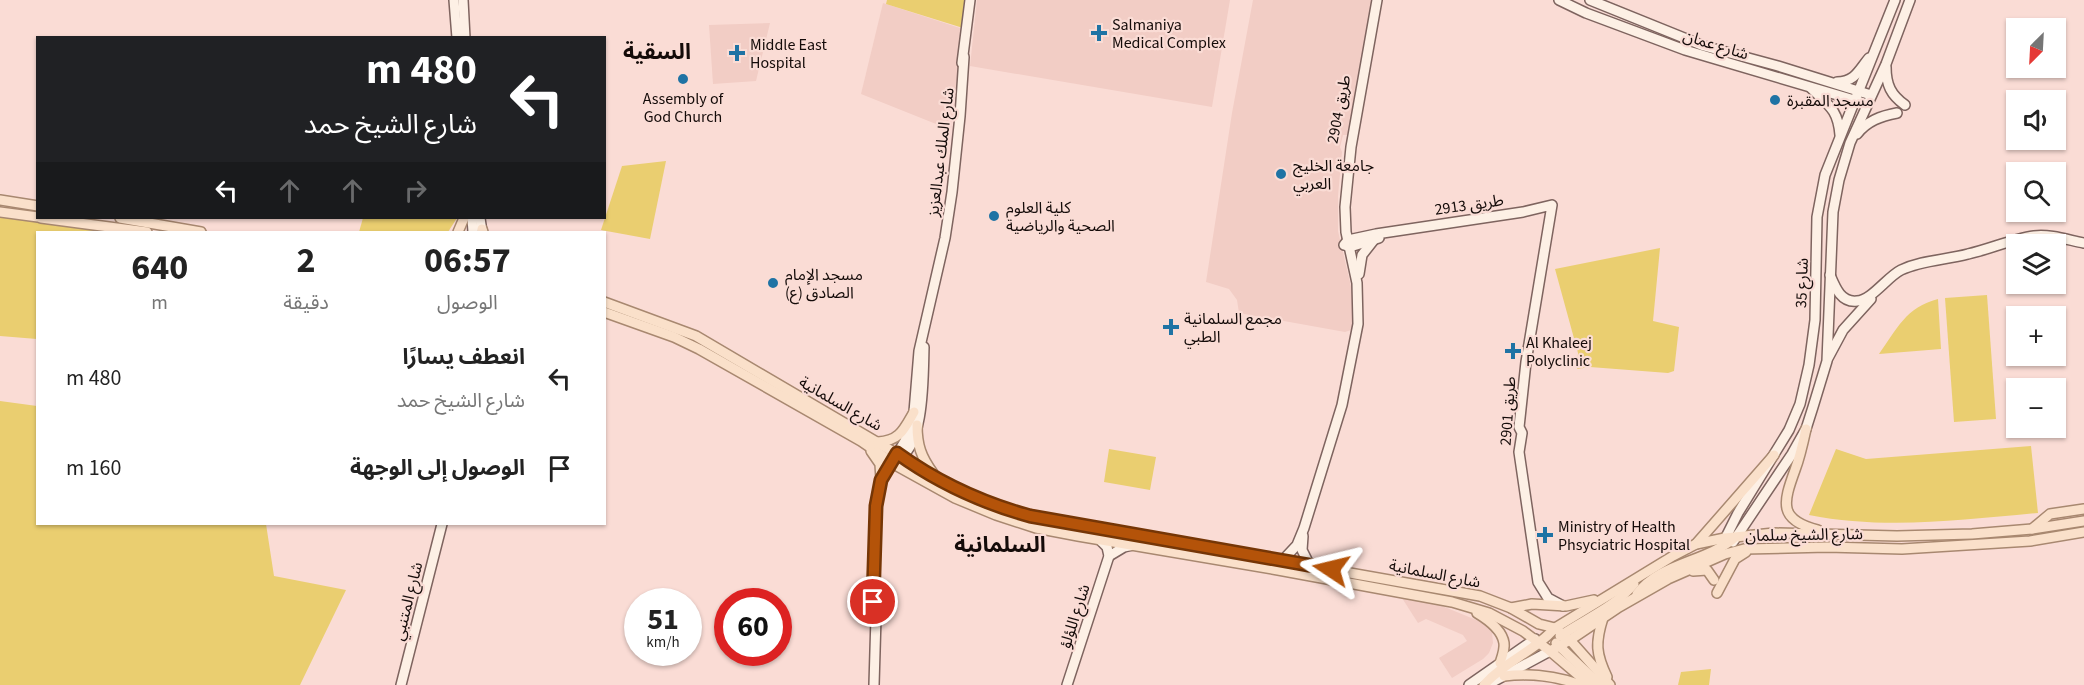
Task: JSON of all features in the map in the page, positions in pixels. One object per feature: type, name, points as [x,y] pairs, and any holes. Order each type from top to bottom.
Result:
[{"type":"main road","points":[[0,200],[36,206]]},
{"type":"main road","points":[[0,212],[36,217]]},
{"type":"main road","points":[[53,219],[140,231]]},
{"type":"main road","points":[[126,219],[195,231]]},
{"type":"main road","name":"شارع السلمانية","points":[[606,303],[696,336],[936,477],[982,501],[1030,516],[1463,593],[1511,608],[1539,624],[1552,639]]},
{"type":"main road","name":"شارع السلمانية","points":[[606,314],[674,337],[699,349],[861,441],[891,462],[955,498],[996,516],[1036,528],[1452,602],[1489,613],[1552,639]]},
{"type":"main road","points":[[878,442],[888,442],[900,435],[914,412]]},
{"type":"main road","points":[[917,425],[917,444],[936,477]]},
{"type":"main road","points":[[1806,429],[1802,449],[1786,491],[1786,506],[1788,512],[1798,523],[1836,533]]},
{"type":"main road","points":[[861,441],[876,456],[880,464],[881,480]]},
{"type":"main road","points":[[1696,544],[1774,455]]},
{"type":"main road","points":[[2032,529],[2050,514],[2084,509]]},
{"type":"main road","name":"شارع الشيخ سلمان","points":[[1552,639],[1567,621],[1696,544],[1726,544],[1774,533],[1897,536],[1961,534],[2032,529],[2084,521]]},
{"type":"main road","name":"شارع الشيخ سلمان","points":[[1726,544],[1744,549],[1912,548],[2030,541],[2084,532]]},
{"type":"main road","points":[[1634,598],[1655,577],[1726,544]]},
{"type":"main road","name":"شارع الشيخ سلمان","points":[[1552,639],[1603,618],[1668,579],[1716,558],[1726,544]]},
{"type":"main road","points":[[1717,593],[1735,559],[1757,548]]},
{"type":"main road","points":[[1668,579],[1703,569],[1711,574],[1714,580]]},
{"type":"main road","points":[[1486,685],[1495,674],[1625,594],[1638,578]]},
{"type":"main road","points":[[1511,608],[1532,604],[1566,606],[1608,596]]},
{"type":"main road","points":[[1452,602],[1466,599],[1486,603],[1508,612],[1552,639],[1610,685]]},
{"type":"main road","points":[[1469,608],[1485,618],[1502,636],[1504,648],[1500,663]]},
{"type":"main road","points":[[1603,618],[1597,648],[1600,663],[1610,685]]},
{"type":"main road","points":[[1552,639],[1590,685]]},
{"type":"main road","points":[[1552,639],[1600,685]]},
{"type":"main road","points":[[1504,676],[1523,674],[1544,676],[1581,685]]},
{"type":"street","points":[[454,0],[457,36]]},
{"type":"street","points":[[463,0],[465,36]]},
{"type":"street","name":"شارع الملك عبدالعزيز","points":[[900,455],[914,412],[918,362],[945,238],[957,152],[970,0]]},
{"type":"street","name":"طريق 2904","points":[[1355,332],[1355,302],[1340,205],[1351,125],[1376,0]]},
{"type":"street","name":"شارع عمان","points":[[1559,0],[1586,13],[1685,51],[1809,86],[1869,100]]},
{"type":"street","name":"شارع عمان","points":[[1590,0],[1704,46],[1827,81],[1857,96]]},
{"type":"street","name":"شارع 35","points":[[1726,544],[1738,513],[1789,430],[1800,404],[1809,365],[1815,320],[1817,217],[1825,175],[1895,0]]},
{"type":"street","name":"شارع 35","points":[[1726,544],[1778,476],[1806,429],[1827,361],[1833,212],[1839,180],[1850,143],[1887,64],[1910,0]]},
{"type":"street","points":[[1827,81],[1851,80],[1876,49]]},
{"type":"street","points":[[1887,64],[1887,81],[1891,93],[1905,105]]},
{"type":"street","points":[[1809,86],[1834,109],[1840,137]]},
{"type":"street","points":[[1850,143],[1865,125],[1879,117],[1897,114]]},
{"type":"street","name":"طريق 2913","points":[[1346,244],[1425,225],[1523,212],[1552,205]]},
{"type":"street","name":"طريق 2901","points":[[1552,205],[1526,362],[1519,427],[1522,433],[1519,446],[1538,582],[1548,598],[1566,606]]},
{"type":"street","name":"طريق 2913","points":[[1346,244],[1374,240],[1389,232]]},
{"type":"street","points":[[1829,273],[1838,291],[1847,300],[1853,302],[1864,299],[1902,269],[1926,262],[1964,255],[2034,236],[2057,237],[2084,243]]},
{"type":"street","points":[[1357,283],[1362,255],[1374,240]]},
{"type":"street","name":"طريق 2904","points":[[1282,561],[1297,545],[1304,528],[1342,405],[1359,312],[1357,283],[1346,244]]},
{"type":"street","points":[[1827,361],[1836,342],[1851,320],[1895,274]]},
{"type":"street","name":"شارع الملك عبدالعزيز","points":[[874,685],[876,617],[873,583],[876,506],[881,480],[891,462],[911,445],[917,425],[924,377],[924,336]]},
{"type":"street","name":"شارع المتنبي","points":[[401,685],[442,525]]},
{"type":"street","name":"طريق 2904","points":[[1304,528],[1302,550],[1310,566]]},
{"type":"street","points":[[1099,539],[1107,547],[1109,556],[1124,547],[1133,545]]},
{"type":"street","name":"شارع اللؤلؤ","points":[[1067,685],[1109,556]]},
{"type":"street","name":"شارع الشيخ سلمان","points":[[1469,685],[1500,663],[1552,639]]},
{"type":"street","name":"شارع الشيخ سلمان","points":[[1486,685],[1504,676],[1552,639]]},
{"type":"shaded area","points":[[887,0],[966,0],[963,28],[886,4]]},
{"type":"shaded area","name":"Salmaniya Medical Complex","points":[[977,0],[1230,0],[1212,107],[970,66]]},
{"type":"shaded area","name":"جامعة الخليج العربي","points":[[1253,0],[1373,0],[1349,131],[1347,135],[1343,135],[1340,147],[1342,152],[1338,231],[1353,295],[1354,329],[1345,332],[1239,313],[1237,300],[1229,289],[1206,282],[1232,113]]},
{"type":"shaded area","points":[[883,3],[963,29],[951,130],[861,94]]},
{"type":"shaded area","name":"Middle East Hospital","points":[[770,23],[756,81],[713,84],[709,25]]},
{"type":"shaded area","points":[[666,161],[650,239],[601,230],[622,166]]},
{"type":"shaded area","points":[[0,216],[110,230],[36,231],[36,339],[0,336]]},
{"type":"shaded area","points":[[363,219],[456,219],[449,231],[359,231]]},
{"type":"shaded area","points":[[1660,248],[1653,321],[1679,327],[1674,371],[1668,373],[1590,367],[1577,369],[1578,353],[1555,269]]},
{"type":"shaded area","points":[[1987,295],[1996,419],[1954,422],[1945,298]]},
{"type":"shaded area","points":[[1938,299],[1941,349],[1879,354],[1910,313]]},
{"type":"shaded area","points":[[0,401],[36,406],[36,525],[266,525],[274,576],[346,590],[300,685],[0,685]]},
{"type":"shaded area","points":[[2031,446],[2038,513],[1952,521],[1895,523],[1838,520],[1809,515],[1836,449],[1866,459]]},
{"type":"shaded area","points":[[1109,449],[1156,457],[1150,490],[1104,482]]},
{"type":"shaded area","points":[[1413,594],[1486,624],[1492,632],[1493,643],[1489,653],[1452,678],[1439,658],[1467,641],[1463,635],[1426,619],[1418,623],[1402,598]]},
{"type":"shaded area","points":[[1711,669],[1709,685],[1678,685],[1681,672]]},
{"type":"place","name":"Salmaniya Medical Complex","points":[[1099,33]]},
{"type":"place","name":"Middle East Hospital","points":[[737,53]]},
{"type":"place","name":"Assembly of God Church","points":[[683,79]]},
{"type":"place","name":"مسجد المقبرة","points":[[1775,100]]},
{"type":"place","name":"جامعة الخليج العربي","points":[[1281,174]]},
{"type":"place","name":"كلية العلوم الصحية والرياضية","points":[[994,216]]},
{"type":"place","name":"مسجد الإمام الصادق (ع)","points":[[773,283]]},
{"type":"place","name":"مجمع السلمانية الطبي","points":[[1171,327]]},
{"type":"place","name":"Al Khaleej Polyclinic","points":[[1513,351]]},
{"type":"place","name":"Ministry of Health Phsyciatric Hospital","points":[[1545,535]]},
{"type":"district","name":"السقية","points":[[657,51]]},
{"type":"district","name":"السلمانية","points":[[1000,544]]},
{"type":"route","points":[[873,602],[876,506],[881,480],[897,453],[960,491],[1017,513],[1331,569]]}]
